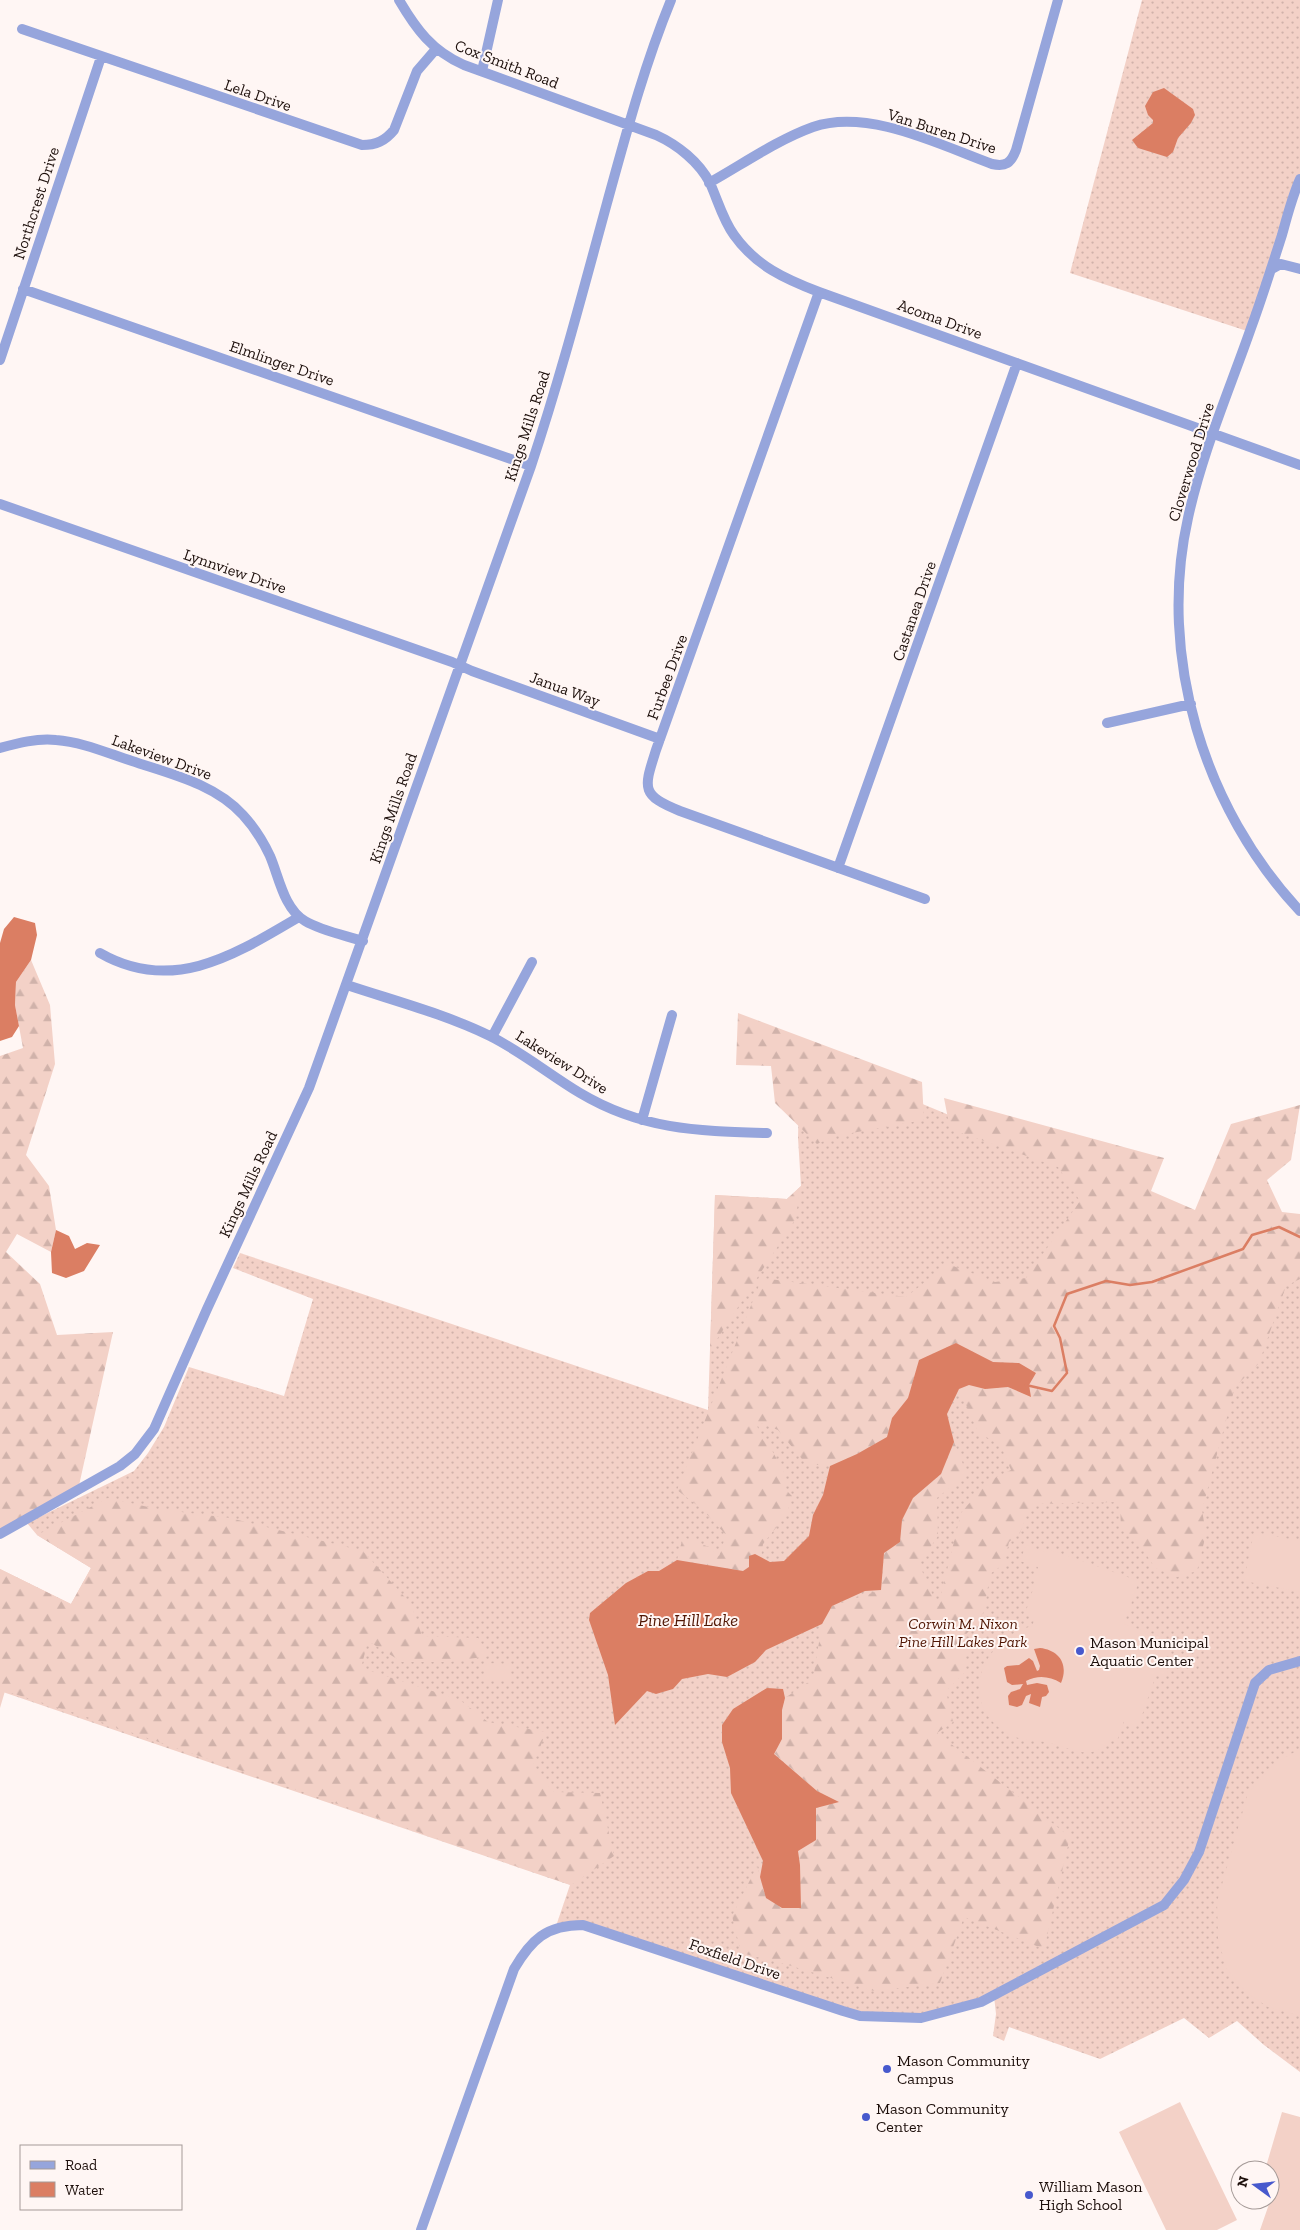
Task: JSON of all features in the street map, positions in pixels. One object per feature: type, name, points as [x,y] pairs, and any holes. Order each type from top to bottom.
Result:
[{"type":"street","name":"Cox Smith Road","points":[[399,0],[410,18],[436,50],[452,60],[628,125]]},
{"type":"street","points":[[482,71],[498,0]]},
{"type":"street","name":"Kings Mills Road","points":[[0,1534],[120,1466],[144,1445],[169,1398],[207,1308],[300,1109],[363,941],[554,398],[628,125],[648,60],[672,0]]},
{"type":"street","name":"Van Buren Drive","points":[[710,183],[789,137],[815,127],[842,122],[868,123],[889,128],[992,164],[1005,165],[1013,158],[1016,150],[1058,0]]},
{"type":"street","name":"Lela Drive","points":[[22,29],[348,142],[369,145],[383,141],[394,130],[417,71],[436,50]]},
{"type":"street","name":"Northcrest Drive","points":[[0,360],[101,57]]},
{"type":"street","name":"Acoma Drive","points":[[628,125],[656,135],[676,146],[700,169],[710,183],[733,234],[754,258],[775,274],[819,292],[1300,465]]},
{"type":"street","name":"Cloverwood Drive","points":[[1300,179],[1272,269],[1196,485],[1188,519],[1181,568],[1180,631],[1190,704],[1210,768],[1237,826],[1272,878],[1300,911]]},
{"type":"street","points":[[1272,269],[1281,264],[1300,269]]},
{"type":"street","name":"Elmlinger Drive","points":[[23,290],[531,466]]},
{"type":"street","name":"Furbee Drive","points":[[819,292],[660,740],[648,777],[648,790],[655,800],[680,811],[925,899]]},
{"type":"street","name":"Castanea Drive","points":[[838,868],[1016,363]]},
{"type":"street","name":"Lynnview Drive","points":[[0,504],[460,665]]},
{"type":"street","name":"Janua Way","points":[[460,665],[660,740]]},
{"type":"street","points":[[1107,723],[1190,704]]},
{"type":"street","name":"Lakeview Drive","points":[[0,748],[25,742],[68,741],[179,777],[214,792],[242,813],[255,830],[269,855],[291,907],[299,916]]},
{"type":"street","points":[[100,954],[133,967],[176,970],[198,967],[235,954],[299,916],[311,924],[363,941]]},
{"type":"street","points":[[492,1037],[532,962]]},
{"type":"street","name":"Lakeview Drive","points":[[347,984],[456,1022],[492,1037],[597,1102],[642,1120],[683,1130],[767,1133]]},
{"type":"street","points":[[642,1120],[672,1016]]},
{"type":"street","name":"Foxfield Drive","points":[[421,2230],[514,1970],[525,1950],[539,1936],[555,1929],[582,1924],[860,2016],[921,2018],[981,2002],[1156,1911],[1174,1894],[1194,1863],[1252,1689],[1259,1678],[1270,1670],[1300,1661]]},
{"type":"green space","points":[[1142,0],[1300,0],[1300,179],[1250,332],[1070,273]]},
{"type":"green space","points":[[31,960],[50,1005],[55,1064],[26,1155],[49,1186],[56,1230],[51,1252],[17,1234],[6,1252],[40,1284],[57,1335],[113,1332],[78,1490],[0,1537],[0,1056],[23,1048],[15,1005],[16,982]]},
{"type":"green space","points":[[738,1013],[922,1082],[924,1120],[835,1136],[817,1144],[775,1103],[771,1066],[736,1065]]},
{"type":"green space","name":"Corwin M. Nixon Pine Hill Lakes Park","points":[[800,1053],[1300,1261],[1300,2072],[1264,2045],[1237,2021],[1209,2038],[1184,2018],[1100,2059],[1009,2027],[1004,2041],[993,2036],[996,2014],[994,1996],[950,2012],[860,2016],[601,1930],[555,1929],[570,1885],[0,1691],[0,1569],[71,1604],[91,1568],[37,1535],[27,1523],[134,1471],[164,1427],[189,1367],[284,1396],[313,1299],[233,1268],[240,1253],[708,1410],[715,1195],[787,1199],[801,1186],[798,1138]]},
{"type":"green space","points":[[944,1098],[1164,1158],[1151,1191],[1195,1210],[1231,1124],[1300,1105],[1291,1160],[1267,1180],[1282,1212],[1300,1214],[1300,1279],[1286,1286],[1259,1363],[1235,1387],[1202,1510],[1206,1534],[1197,1571],[1177,1577],[1155,1568],[1141,1546],[1121,1529],[1120,1502],[1031,1504],[1020,1533],[1009,1542],[1004,1564],[990,1574],[984,1612],[964,1637],[964,1673],[946,1691],[953,1722],[937,1733],[1070,1837],[1044,1949],[964,1917],[940,1983],[874,1991],[741,1953],[732,1916],[757,1866],[765,1894],[801,1879],[798,1851],[816,1840],[816,1808],[838,1802],[817,1791],[774,1753],[782,1739],[782,1710],[785,1698],[813,1679],[822,1624],[832,1606],[881,1590],[884,1553],[900,1542],[902,1520],[913,1498],[941,1474],[954,1442],[967,1474],[937,1498],[938,1536],[919,1564],[938,1607],[961,1513],[988,1481],[1011,1470],[1001,1446],[978,1432],[959,1389],[969,1384],[985,1389],[1008,1387],[1030,1396],[1029,1385],[1019,1363],[993,1362],[956,1343],[919,1360],[908,1398],[892,1418],[887,1437],[857,1454],[830,1466],[806,1464],[778,1430],[755,1421],[763,1440],[769,1445],[786,1476],[783,1487],[792,1496],[787,1514],[763,1544],[761,1557],[755,1554],[749,1567],[743,1571],[677,1560],[683,1537],[709,1547],[719,1556],[726,1535],[702,1509],[677,1490],[762,1278],[906,1297],[948,1264],[995,1282],[1026,1278],[1080,1201],[1058,1167],[950,1129]]},
{"type":"green space","points":[[801,1186],[795,1220],[710,1350],[715,1195],[787,1199]]},
{"type":"green space","points":[[108,1498],[157,1509],[230,1518],[363,1551],[411,1604],[422,1636],[478,1638],[489,1656],[449,1662],[402,1662],[368,1641],[361,1668],[460,1700],[488,1722],[546,1732],[532,1768],[554,1792],[600,1793],[614,1856],[571,1885],[78,1714],[5,1691],[0,1708],[0,1569],[71,1604],[91,1568],[37,1535]]},
{"type":"green space","points":[[1254,1532],[1300,1541],[1300,1592],[1244,1581]]},
{"type":"green space","name":"Mason Municipal Aquatic Center","points":[[1026,1545],[1046,1552],[1048,1549],[1139,1581],[1124,1624],[1171,1640],[1165,1657],[1168,1657],[1167,1675],[1156,1675],[1140,1721],[1136,1719],[1134,1725],[1124,1721],[1117,1741],[1111,1739],[1104,1746],[1091,1752],[1077,1751],[1047,1742],[1022,1739],[1010,1735],[990,1719],[982,1704],[979,1688],[982,1672],[989,1657],[1000,1644],[1015,1633],[1032,1626],[1035,1618],[1025,1614],[1036,1580],[1034,1579],[1038,1567],[1020,1561]]},
{"type":"green space","points":[[486,1663],[511,1664],[511,1681],[486,1680]]},
{"type":"green space","points":[[1300,1749],[1300,2016],[1268,2007],[1247,1993],[1226,1968],[1218,1938],[1217,1902],[1248,1793],[1275,1763]]},
{"type":"green space","points":[[1180,2102],[1230,2206],[1230,2210],[1232,2210],[1237,2220],[1217,2230],[1166,2230],[1119,2132]]},
{"type":"green space","points":[[1282,2112],[1300,2117],[1300,2230],[1260,2230],[1267,2210],[1280,2210],[1280,2160],[1268,2160]]},
{"type":"water","points":[[1164,88],[1193,109],[1195,115],[1191,123],[1178,138],[1173,152],[1167,157],[1138,148],[1132,140],[1153,123],[1145,106],[1153,92]]},
{"type":"water","points":[[14,917],[35,923],[37,935],[31,960],[16,982],[15,1005],[19,1026],[12,1037],[0,1041],[0,943],[4,929]]},
{"type":"water","points":[[56,1230],[69,1236],[75,1249],[87,1243],[100,1245],[84,1271],[66,1278],[52,1273],[51,1252]]},
{"type":"water","name":"Pine Hill Lake","points":[[956,1343],[993,1362],[1019,1363],[1036,1373],[1029,1385],[1031,1397],[1008,1387],[985,1389],[969,1385],[959,1389],[947,1414],[954,1442],[941,1474],[913,1498],[902,1520],[900,1542],[884,1553],[881,1590],[865,1591],[832,1606],[822,1624],[766,1650],[755,1662],[727,1677],[708,1674],[682,1679],[673,1689],[656,1694],[647,1691],[615,1725],[608,1675],[589,1620],[590,1613],[626,1583],[648,1571],[659,1571],[677,1560],[743,1571],[749,1567],[749,1556],[755,1554],[770,1562],[784,1561],[809,1536],[813,1515],[823,1495],[830,1466],[857,1454],[887,1437],[892,1418],[908,1398],[919,1360]]},
{"type":"water","points":[[1034,1649],[1047,1649],[1061,1659],[1064,1670],[1061,1683],[1044,1677],[1030,1679],[1026,1681],[1027,1685],[1037,1683],[1047,1685],[1049,1692],[1046,1696],[1042,1697],[1040,1707],[1029,1703],[1031,1694],[1026,1696],[1022,1705],[1017,1707],[1009,1705],[1008,1696],[1011,1692],[1020,1689],[1023,1684],[1012,1685],[1007,1682],[1004,1668],[1019,1665],[1029,1658],[1033,1661],[1037,1671],[1039,1670],[1040,1666]]},
{"type":"water","points":[[767,1688],[783,1689],[785,1698],[782,1710],[782,1739],[774,1754],[817,1791],[839,1802],[816,1808],[816,1840],[798,1851],[801,1908],[782,1908],[766,1898],[760,1877],[763,1861],[731,1793],[730,1768],[722,1742],[722,1725],[733,1709]]},
{"type":"waterway","points":[[1026,1385],[1052,1391],[1067,1373],[1060,1338],[1054,1326],[1067,1294],[1106,1281],[1130,1285],[1152,1282],[1243,1249],[1252,1235],[1279,1227],[1300,1237]]},
{"type":"place","name":"Mason Municipal Aquatic Center","points":[[1080,1651]]},
{"type":"place","name":"Mason Community Campus","points":[[887,2069]]},
{"type":"place","name":"Mason Community Center","points":[[866,2117]]},
{"type":"place","name":"William Mason High School","points":[[1029,2195]]}]
